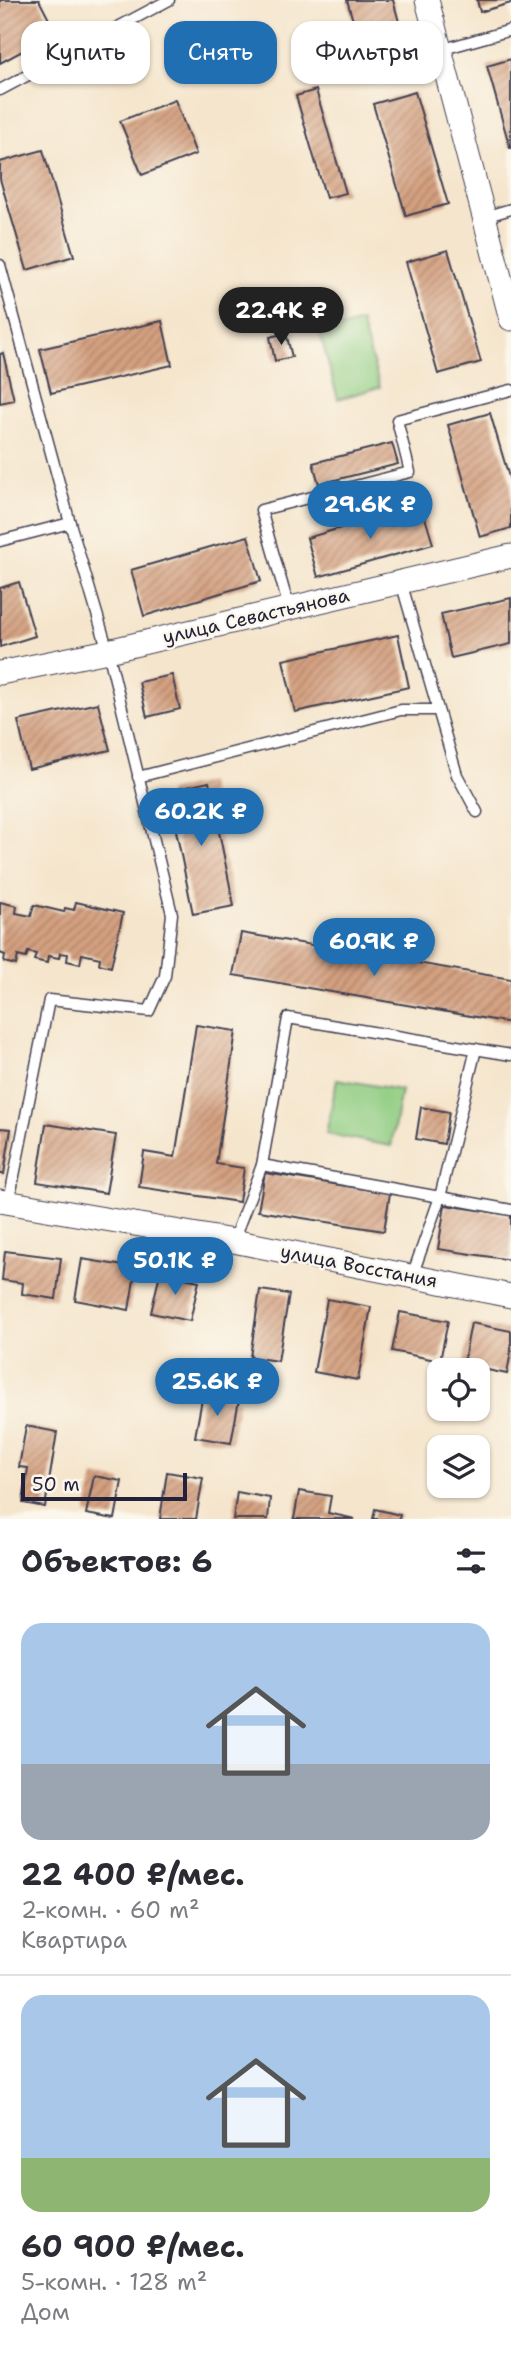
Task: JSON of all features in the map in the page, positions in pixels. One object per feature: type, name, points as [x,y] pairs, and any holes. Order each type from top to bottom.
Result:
[{"type":"street","points":[[427,0],[432,21]]},
{"type":"street","points":[[443,61],[511,319]]},
{"type":"street","name":"улица Севастьянова","points":[[0,673],[108,651],[511,556]]},
{"type":"street","name":"улица Восстания","points":[[5,1201],[233,1241],[511,1296]]},
{"type":"lane","points":[[0,90],[169,0]]},
{"type":"lane","points":[[443,49],[511,30]]},
{"type":"lane","points":[[484,217],[511,209]]},
{"type":"lane","points":[[0,265],[70,523],[108,651],[172,914],[165,976],[149,1011],[49,1000],[5,1201]]},
{"type":"lane","points":[[289,608],[261,510],[410,472],[397,420],[511,390]]},
{"type":"lane","points":[[0,541],[70,523]]},
{"type":"lane","points":[[401,582],[457,775],[477,812]]},
{"type":"lane","points":[[138,777],[401,710],[437,710]]},
{"type":"lane","points":[[233,1241],[262,1165],[288,1018],[511,1055]]},
{"type":"lane","points":[[412,1276],[440,1197],[476,1049]]},
{"type":"lane","points":[[262,1165],[511,1210]]},
{"type":"green space","points":[[361,322],[380,387],[338,399],[320,334]]},
{"type":"green space","points":[[337,1079],[401,1090],[391,1146],[326,1134]]},
{"type":"building","points":[[0,0],[39,0],[50,21],[21,21],[21,52],[0,63]]},
{"type":"building","points":[[347,0],[393,0],[399,21],[353,21]]},
{"type":"building","points":[[477,0],[511,0],[511,3],[480,12]]},
{"type":"building","points":[[511,59],[511,148],[510,148],[487,66]]},
{"type":"building","points":[[316,90],[346,193],[326,198],[296,96]]},
{"type":"building","points":[[415,92],[448,204],[406,216],[373,104]]},
{"type":"building","points":[[175,100],[196,154],[142,175],[120,121]]},
{"type":"building","points":[[43,150],[74,256],[27,270],[0,179],[0,162]]},
{"type":"building","points":[[448,250],[481,362],[438,374],[406,262]]},
{"type":"building","points":[[162,321],[172,365],[51,393],[40,349]]},
{"type":"building","points":[[286,333],[292,357],[275,361],[270,337]]},
{"type":"building","points":[[3,353],[14,400],[0,403],[0,354]]},
{"type":"building","points":[[490,413],[511,484],[511,528],[480,537],[448,425]]},
{"type":"building","points":[[392,443],[398,464],[319,484],[313,463]]},
{"type":"building","points":[[421,504],[433,544],[318,577],[307,538]]},
{"type":"building","points":[[248,536],[261,581],[144,616],[131,570]]},
{"type":"building","points":[[19,582],[35,636],[0,647],[0,588]]},
{"type":"building","points":[[511,598],[511,644],[451,658],[441,614]]},
{"type":"building","points":[[398,635],[409,687],[295,712],[283,660]]},
{"type":"building","points":[[172,675],[180,709],[147,717],[139,682]]},
{"type":"building","points":[[98,703],[110,750],[29,769],[18,721]]},
{"type":"building","points":[[209,782],[234,906],[193,914],[168,791]]},
{"type":"building","points":[[0,902],[17,906],[16,913],[31,916],[34,905],[64,912],[65,908],[74,910],[76,902],[123,913],[111,967],[99,964],[100,958],[82,954],[80,964],[67,961],[68,954],[60,953],[59,958],[48,956],[47,963],[34,960],[36,954],[28,952],[26,958],[18,956],[16,965],[4,962],[5,955],[0,953]]},
{"type":"building","points":[[241,933],[511,979],[511,1023],[233,975]]},
{"type":"building","points":[[196,1025],[236,1031],[216,1164],[244,1168],[239,1202],[139,1187],[144,1152],[175,1157]]},
{"type":"building","points":[[421,1107],[449,1112],[444,1144],[416,1139]]},
{"type":"building","points":[[46,1124],[116,1135],[106,1193],[37,1182]]},
{"type":"building","points":[[0,1128],[11,1129],[4,1174],[0,1174]]},
{"type":"building","points":[[265,1173],[390,1193],[384,1231],[258,1211]]},
{"type":"building","points":[[445,1205],[511,1215],[511,1260],[438,1249]]},
{"type":"building","points":[[5,1251],[61,1258],[56,1299],[22,1294],[23,1283],[2,1280]]},
{"type":"building","points":[[82,1259],[136,1268],[129,1310],[75,1300]]},
{"type":"building","points":[[160,1273],[199,1281],[190,1321],[151,1313]]},
{"type":"building","points":[[260,1290],[289,1294],[278,1361],[250,1357]]},
{"type":"building","points":[[327,1299],[371,1307],[358,1380],[314,1372]]},
{"type":"building","points":[[400,1312],[448,1321],[441,1358],[427,1358],[392,1351]]},
{"type":"building","points":[[471,1323],[511,1331],[507,1374],[490,1371],[490,1358],[464,1358]]},
{"type":"building","points":[[203,1394],[239,1400],[231,1443],[195,1437]]},
{"type":"building","points":[[26,1426],[57,1432],[45,1507],[23,1503],[28,1468],[19,1467]]},
{"type":"building","points":[[167,1472],[203,1478],[196,1519],[160,1519]]},
{"type":"building","points":[[94,1476],[122,1481],[115,1519],[86,1514]]},
{"type":"building","points":[[299,1491],[331,1496],[328,1513],[355,1519],[294,1519]]},
{"type":"building","points":[[237,1492],[270,1498],[268,1519],[233,1519]]},
{"type":"building","points":[[375,1509],[400,1515],[399,1519],[373,1519]]}]
